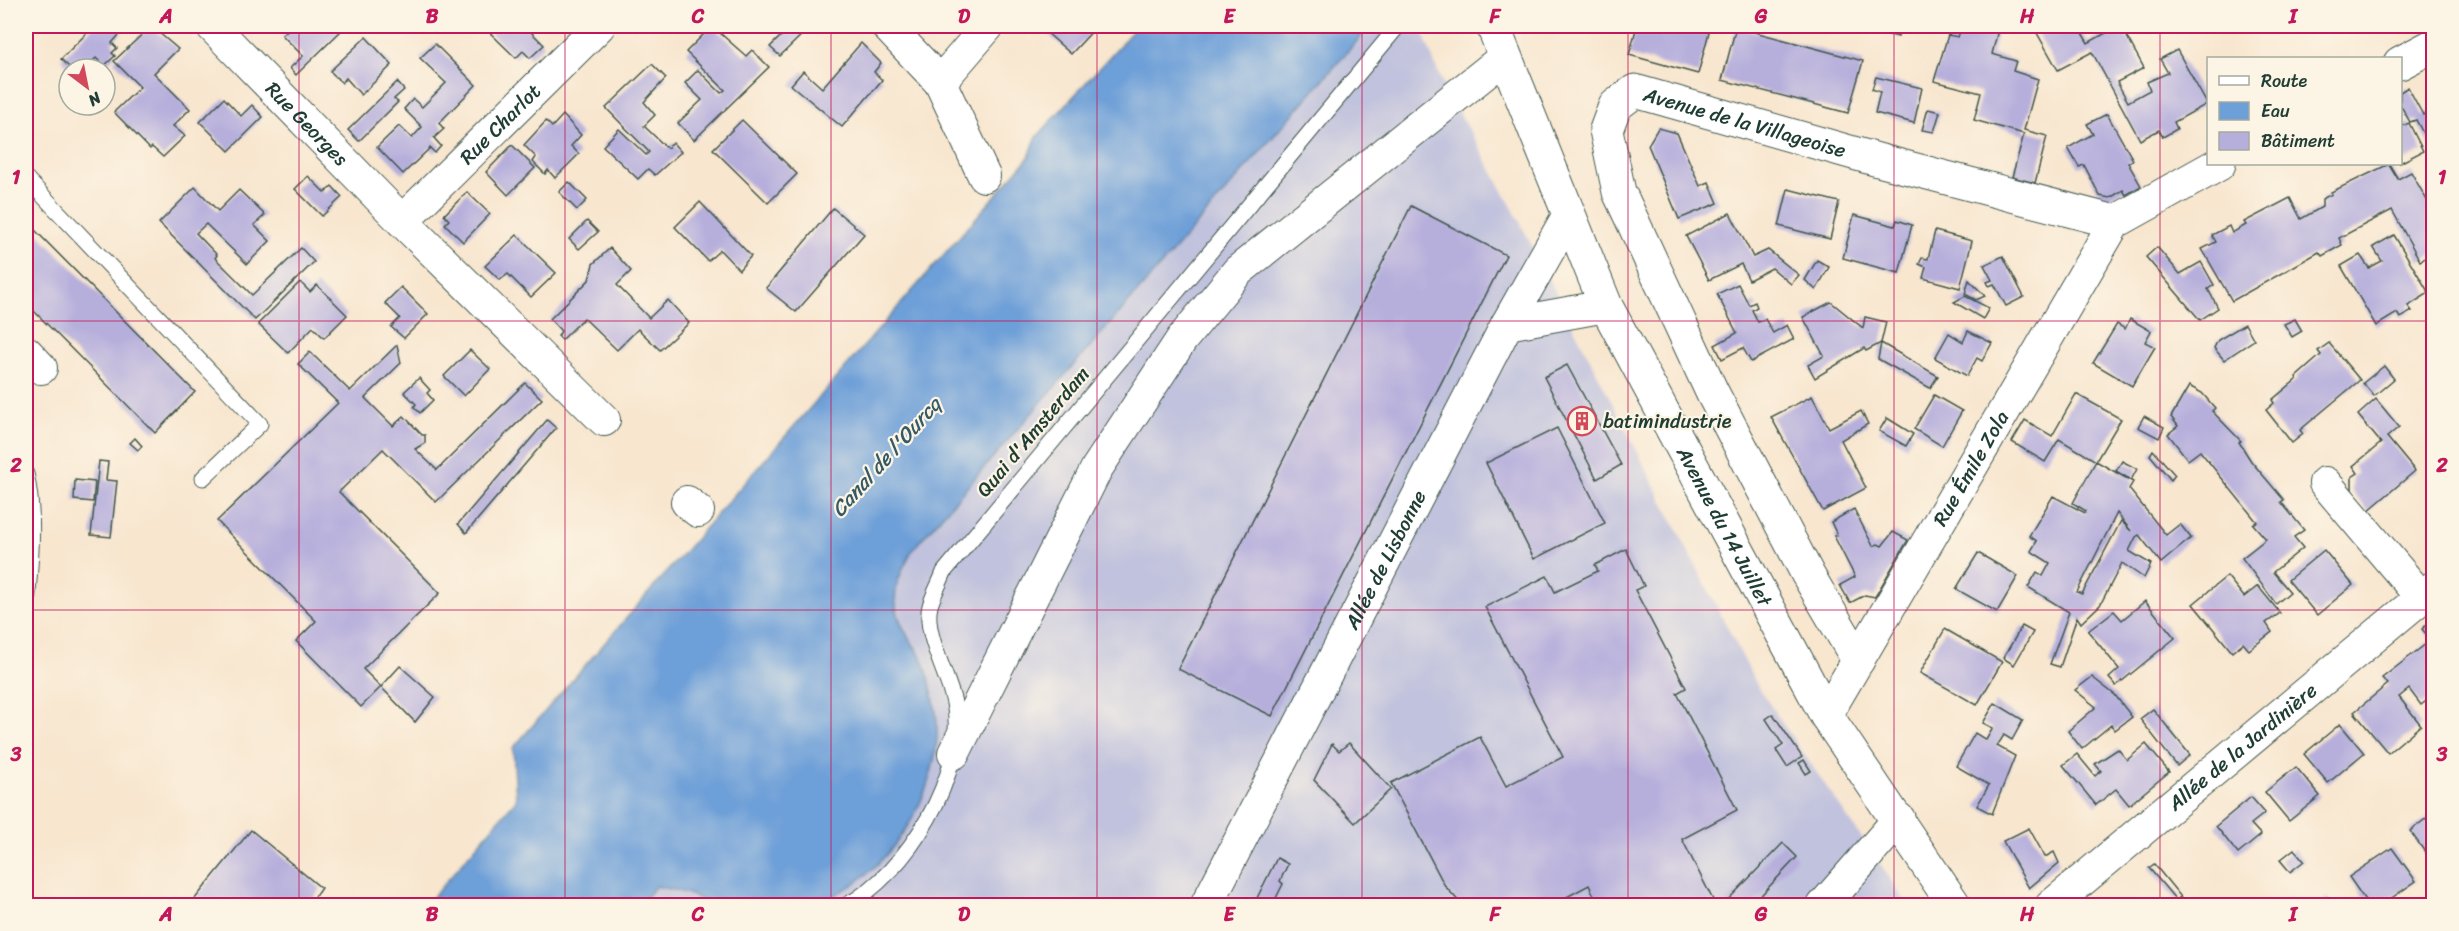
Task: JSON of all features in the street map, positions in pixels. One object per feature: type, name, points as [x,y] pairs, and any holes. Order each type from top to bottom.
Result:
[{"type":"street","name":"Rue Georges","points":[[212,26],[402,221],[604,420]]},
{"type":"street","name":"Rue Charlot","points":[[402,221],[599,26]]},
{"type":"street","points":[[886,26],[940,82],[984,176]]},
{"type":"street","points":[[940,82],[988,26]]},
{"type":"street","name":"Avenue du 14 Juillet","points":[[1493,26],[1606,306],[1826,714],[1899,819],[1955,906]]},
{"type":"street","points":[[2402,62],[2433,45]]},
{"type":"street","points":[[954,753],[1097,468],[1182,339],[1238,271],[1505,57]]},
{"type":"street","name":"Avenue de la Villageoise","points":[[1858,660],[1808,575],[1712,392],[1619,192],[1606,130],[1616,106],[1635,91],[1878,160],[2115,222]]},
{"type":"street","points":[[2115,222],[2217,165]]},
{"type":"street","name":"Allée de Lisbonne","points":[[1206,906],[1507,324],[1568,216]]},
{"type":"street","name":"Rue Émile Zola","points":[[1826,714],[2115,222]]},
{"type":"street","points":[[1507,324],[1606,306]]},
{"type":"street","points":[[2325,483],[2427,592]]},
{"type":"street","name":"Allée de la Jardinière","points":[[2051,906],[2427,592]]},
{"type":"street","points":[[1823,906],[1899,819]]},
{"type":"lane","name":"Quai d'Amsterdam","points":[[845,906],[862,897],[905,856],[934,808],[954,753],[954,704],[935,650],[929,608],[944,572],[1398,26]]},
{"type":"lane","points":[[26,178],[260,424],[203,478]]},
{"type":"lane","points":[[26,474],[30,495],[32,540],[26,619]]},
{"type":"shaded area","points":[[1370,26],[1420,26],[1440,77],[1513,209],[1759,689],[1908,905],[801,906],[836,893],[884,859],[903,836],[918,809],[930,779],[936,717],[906,633],[896,615],[895,594],[899,574],[913,549]]},
{"type":"shaded area","points":[[656,886],[690,894],[712,905],[639,906]]},
{"type":"water","name":"Canal de l'Ourcq","points":[[1137,26],[1370,26],[913,549],[898,580],[895,600],[900,621],[928,673],[936,713],[936,743],[931,774],[919,805],[903,833],[883,859],[859,880],[831,896],[795,906],[756,908],[718,906],[708,904],[687,893],[656,886],[639,905],[426,905],[516,800],[513,748],[1029,157],[1036,138]]},
{"type":"building","points":[[94,26],[127,26],[112,43],[117,48],[112,53],[114,57],[63,57]]},
{"type":"building","points":[[151,26],[178,49],[154,73],[190,109],[173,126],[185,136],[163,157],[152,147],[150,149],[117,115],[117,109],[140,87],[117,64],[117,58]]},
{"type":"building","points":[[292,26],[346,26],[296,75],[290,68],[303,56],[282,35]]},
{"type":"building","points":[[483,26],[525,26],[544,45],[530,58],[523,51],[516,58]]},
{"type":"building","points":[[712,26],[746,56],[752,50],[769,67],[694,140],[678,123],[702,100],[685,83],[698,70],[721,93],[725,90],[686,52]]},
{"type":"building","points":[[786,26],[811,26],[780,56],[770,47],[789,28]]},
{"type":"building","points":[[1052,26],[1097,26],[1071,54],[1046,32]]},
{"type":"building","points":[[1637,26],[1691,26],[1690,28],[1709,32],[1698,74],[1629,55]]},
{"type":"building","points":[[1889,26],[1901,26],[1898,37],[1887,34]]},
{"type":"building","points":[[1962,26],[1980,26],[1998,30],[1992,54],[2016,61],[2013,71],[2038,79],[2024,130],[2047,136],[2035,183],[2012,177],[2024,134],[1974,120],[1981,93],[1934,81],[1948,35],[1958,37]]},
{"type":"building","points":[[2033,26],[2078,26],[2088,43],[2106,33],[2102,26],[2121,26],[2144,68],[2117,82],[2128,102],[2150,90],[2147,82],[2168,73],[2160,59],[2177,50],[2207,104],[2174,122],[2177,129],[2163,137],[2159,130],[2140,140],[2092,52],[2058,70]]},
{"type":"building","points":[[1736,27],[1863,61],[1848,113],[1722,80]]},
{"type":"building","points":[[366,37],[392,65],[361,95],[346,78],[342,83],[330,71]]},
{"type":"building","points":[[861,43],[881,63],[874,72],[882,80],[842,127],[791,85],[803,71],[822,88]]},
{"type":"building","points":[[435,44],[476,85],[439,123],[444,129],[434,138],[441,146],[435,153],[430,148],[403,174],[377,147],[399,126],[412,138],[422,127],[404,109],[413,99],[422,107],[446,83],[420,58]]},
{"type":"building","points":[[652,64],[666,78],[644,102],[655,115],[644,126],[667,148],[673,143],[681,152],[655,175],[648,169],[638,179],[603,146],[619,129],[646,155],[649,152],[606,108]]},
{"type":"building","points":[[1876,77],[1922,88],[1914,123],[1875,113],[1880,92],[1872,89]]},
{"type":"building","points":[[397,82],[404,90],[394,99],[398,102],[359,141],[348,130]]},
{"type":"building","points":[[2408,87],[2423,115],[2433,109],[2433,152],[2416,120],[2410,122],[2402,108],[2402,91]]},
{"type":"building","points":[[224,98],[241,116],[252,105],[263,117],[229,151],[200,122]]},
{"type":"building","points":[[1928,109],[1940,112],[1934,132],[1922,130]]},
{"type":"building","points":[[2107,114],[2133,160],[2128,163],[2141,186],[2126,195],[2123,190],[2110,198],[2100,196],[2084,165],[2079,167],[2068,148],[2093,134],[2087,124]]},
{"type":"building","points":[[563,115],[581,135],[571,146],[579,154],[555,178],[548,170],[545,174],[533,162],[536,157],[524,145],[546,121],[552,127]]},
{"type":"building","points":[[742,120],[797,174],[768,203],[713,149]]},
{"type":"building","points":[[2409,123],[2423,151],[2402,162],[2402,126]]},
{"type":"building","points":[[1658,128],[1677,133],[1700,186],[1709,182],[1718,203],[1679,219],[1648,145]]},
{"type":"building","points":[[512,145],[535,168],[508,195],[486,172]]},
{"type":"building","points":[[2387,165],[2390,165],[2398,179],[2411,172],[2433,211],[2433,254],[2420,261],[2392,210],[2339,238],[2342,245],[2322,256],[2319,252],[2232,301],[2202,249],[2216,242],[2212,235],[2229,226],[2232,233],[2246,225],[2244,222],[2290,198],[2301,219],[2322,207],[2322,199],[2332,194],[2331,192]]},
{"type":"building","points":[[308,176],[325,193],[332,186],[342,197],[322,216],[295,189]]},
{"type":"building","points":[[569,182],[587,200],[577,210],[559,192]]},
{"type":"building","points":[[195,187],[218,211],[239,190],[265,215],[254,225],[270,241],[247,264],[206,224],[196,233],[217,255],[215,258],[252,295],[301,248],[314,262],[255,320],[159,223]]},
{"type":"building","points":[[1788,189],[1839,202],[1830,239],[1779,226]]},
{"type":"building","points":[[467,192],[490,214],[463,242],[445,224],[449,220],[444,215]]},
{"type":"building","points":[[700,202],[751,256],[739,270],[720,250],[708,261],[675,227]]},
{"type":"building","points":[[1411,206],[1506,255],[1272,716],[1178,669]]},
{"type":"building","points":[[833,208],[864,234],[796,312],[766,288]]},
{"type":"building","points":[[1730,213],[1753,257],[1768,250],[1799,275],[1791,284],[1772,268],[1749,280],[1741,264],[1709,280],[1686,236]]},
{"type":"building","points":[[1854,215],[1895,226],[1897,220],[1912,225],[1899,273],[1843,258]]},
{"type":"building","points":[[587,221],[598,232],[579,249],[569,239]]},
{"type":"building","points":[[29,224],[195,392],[155,433],[26,303],[26,227]]},
{"type":"building","points":[[1935,231],[1972,241],[1960,288],[1923,278],[1926,267],[1919,264],[1922,258],[1928,259]]},
{"type":"building","points":[[517,235],[556,273],[531,297],[508,274],[500,280],[485,266]]},
{"type":"building","points":[[2394,235],[2429,293],[2408,306],[2412,311],[2400,318],[2397,313],[2376,326],[2341,266],[2360,255],[2369,268],[2382,261],[2373,247]]},
{"type":"building","points":[[2157,247],[2180,274],[2201,262],[2214,285],[2208,289],[2218,308],[2200,320],[2146,257]]},
{"type":"building","points":[[610,248],[631,271],[617,285],[649,318],[668,300],[689,323],[660,350],[638,329],[617,350],[584,318],[562,340],[558,336],[561,331],[550,319],[589,280],[593,264]]},
{"type":"building","points":[[2003,256],[2024,297],[2006,306],[1994,284],[1989,286],[1987,282],[1992,280],[1984,265]]},
{"type":"building","points":[[1817,260],[1829,267],[1816,290],[1805,280]]},
{"type":"building","points":[[1969,280],[1985,296],[1976,300],[1965,294]]},
{"type":"building","points":[[300,282],[310,292],[317,285],[347,315],[324,338],[313,327],[288,353],[258,324]]},
{"type":"building","points":[[1738,284],[1749,305],[1755,302],[1757,307],[1752,310],[1758,322],[1765,319],[1773,333],[1787,325],[1794,339],[1751,362],[1743,348],[1722,359],[1715,345],[1737,333],[1717,294]]},
{"type":"building","points":[[401,287],[428,314],[404,338],[391,327],[400,318],[385,303]]},
{"type":"building","points":[[1965,296],[1989,308],[1983,319],[1954,302]]},
{"type":"building","points":[[1831,302],[1863,328],[1865,317],[1886,322],[1881,343],[1866,351],[1864,348],[1815,378],[1808,365],[1824,356],[1803,317]]},
{"type":"building","points":[[2130,319],[2151,331],[2145,342],[2155,347],[2132,386],[2093,363],[2117,324],[2125,329]]},
{"type":"building","points":[[2295,319],[2302,331],[2292,337],[2284,324]]},
{"type":"building","points":[[2245,324],[2254,340],[2224,360],[2214,348],[2218,340]]},
{"type":"building","points":[[1968,331],[1992,343],[1982,361],[1977,358],[1967,376],[1935,358],[1949,333],[1963,342]]},
{"type":"building","points":[[1881,343],[1938,376],[1930,388],[1878,359]]},
{"type":"building","points":[[2329,343],[2360,380],[2300,430],[2303,434],[2292,443],[2266,410],[2274,403],[2272,400],[2321,355],[2318,351]]},
{"type":"building","points":[[397,345],[401,363],[365,398],[393,426],[404,416],[422,435],[425,435],[425,443],[415,449],[437,470],[525,383],[542,399],[436,502],[383,449],[339,492],[440,593],[363,669],[381,687],[361,707],[296,641],[316,621],[217,521],[338,403],[298,364],[310,352],[350,391]]},
{"type":"building","points":[[470,350],[490,369],[464,396],[444,376]]},
{"type":"building","name":"batimindustrie","points":[[1567,365],[1621,465],[1597,479],[1544,377]]},
{"type":"building","points":[[2384,366],[2394,379],[2374,396],[2363,383]]},
{"type":"building","points":[[419,378],[430,390],[427,393],[433,400],[420,413],[414,407],[416,404],[404,392]]},
{"type":"building","points":[[2189,386],[2202,393],[2215,408],[2212,411],[2241,441],[2239,442],[2251,461],[2284,500],[2281,502],[2304,530],[2294,537],[2303,548],[2273,572],[2290,592],[2276,604],[2242,558],[2266,539],[2253,524],[2257,522],[2200,451],[2188,460],[2168,434],[2178,426],[2171,417]]},
{"type":"building","points":[[2076,394],[2121,419],[2096,461],[2059,439],[2045,462],[2012,442],[2025,420],[2052,436]]},
{"type":"building","points":[[1934,395],[1962,411],[1942,446],[1914,429]]},
{"type":"building","points":[[1812,396],[1829,428],[1861,411],[1868,424],[1841,440],[1866,488],[1823,511],[1771,417]]},
{"type":"building","points":[[2376,399],[2399,427],[2387,437],[2415,471],[2368,511],[2352,491],[2352,477],[2358,473],[2353,466],[2381,443],[2358,415]]},
{"type":"building","points":[[2144,416],[2164,427],[2159,438],[2138,427]]},
{"type":"building","points":[[1887,418],[1913,434],[1906,446],[1879,431]]},
{"type":"building","points":[[547,420],[556,428],[466,533],[458,524]]},
{"type":"building","points":[[1557,428],[1605,523],[1534,559],[1486,463]]},
{"type":"building","points":[[135,438],[142,446],[138,450],[130,443]]},
{"type":"building","points":[[2153,450],[2175,475],[2171,480],[2150,455]]},
{"type":"building","points":[[99,461],[108,462],[106,480],[117,481],[111,537],[91,535]]},
{"type":"building","points":[[2096,461],[2133,482],[2129,489],[2166,535],[2180,524],[2191,538],[2161,563],[2139,535],[2136,537],[2129,551],[2151,564],[2144,578],[2122,563],[2100,605],[2081,623],[2077,617],[2060,667],[2050,664],[2069,612],[2028,587],[2037,572],[2043,576],[2050,563],[2031,551],[2037,541],[2029,536],[2053,496],[2085,513],[2086,511],[2073,503]],"holes":[[[2117,513],[2131,531],[2121,521],[2082,594],[2077,592]]]},
{"type":"building","points":[[2122,461],[2137,469],[2131,480],[2116,471]]},
{"type":"building","points":[[75,480],[95,482],[93,502],[74,500]]},
{"type":"building","points":[[1854,509],[1873,546],[1878,544],[1882,546],[1893,532],[1908,540],[1875,597],[1865,595],[1850,603],[1840,585],[1855,577],[1834,536],[1837,535],[1831,522]]},
{"type":"building","points":[[1626,549],[1644,586],[1635,590],[1686,688],[1677,693],[1737,810],[1682,839],[1716,906],[1599,906],[1589,885],[1550,906],[1463,906],[1445,886],[1391,783],[1480,737],[1506,786],[1563,757],[1485,607],[1547,576],[1555,592],[1598,571],[1595,565]]},
{"type":"building","points":[[2324,550],[2353,585],[2317,615],[2288,580]]},
{"type":"building","points":[[1978,553],[2018,576],[1997,612],[1956,589]]},
{"type":"building","points":[[2227,576],[2244,597],[2258,586],[2280,613],[2266,623],[2272,632],[2249,650],[2243,643],[2232,652],[2193,604]]},
{"type":"building","points":[[2145,601],[2175,638],[2116,686],[2109,678],[2119,669],[2088,631],[2114,611],[2122,620]]},
{"type":"building","points":[[2433,619],[2434,695],[2421,705],[2409,689],[2399,697],[2421,725],[2388,753],[2354,712],[2388,684],[2382,678],[2431,640],[2422,629]]},
{"type":"building","points":[[2022,626],[2033,632],[2014,665],[2003,658]]},
{"type":"building","points":[[1945,629],[2002,662],[1977,705],[1920,673]]},
{"type":"building","points":[[400,666],[435,697],[415,722],[381,687]]},
{"type":"building","points":[[2092,677],[2115,695],[2132,717],[2115,730],[2111,725],[2082,749],[2068,731],[2096,707],[2075,690]]},
{"type":"building","points":[[1995,703],[2023,720],[2012,740],[2004,735],[1997,746],[2015,756],[1992,814],[1977,806],[1989,785],[1956,766],[1975,733],[1986,740],[1993,728],[1983,723]]},
{"type":"building","points":[[2153,709],[2190,755],[2177,766],[2140,719]]},
{"type":"building","points":[[1773,714],[1802,757],[1787,767],[1776,750],[1783,745],[1766,719]]},
{"type":"building","points":[[2340,724],[2364,753],[2328,783],[2304,754]]},
{"type":"building","points":[[1349,743],[1391,789],[1355,823],[1314,780],[1332,744],[1339,751]]},
{"type":"building","points":[[2146,744],[2169,772],[2129,805],[2116,789],[2096,805],[2063,765],[2077,754],[2095,776],[2101,771],[2095,764],[2118,749],[2127,760]]},
{"type":"building","points":[[1804,760],[1811,771],[1806,774],[1799,763]]},
{"type":"building","points":[[2296,767],[2320,796],[2289,821],[2265,792]]},
{"type":"building","points":[[2251,797],[2265,813],[2251,824],[2261,835],[2238,854],[2216,826]]},
{"type":"building","points":[[2433,813],[2433,856],[2430,859],[2410,831]]},
{"type":"building","points":[[2029,828],[2045,857],[2054,852],[2059,863],[2029,888],[2003,841]]},
{"type":"building","points":[[251,830],[321,888],[308,906],[189,906]]},
{"type":"building","points":[[1783,843],[1797,857],[1751,906],[1722,906]]},
{"type":"building","points":[[2392,848],[2416,881],[2380,906],[2369,906],[2349,877]]},
{"type":"building","points":[[2294,849],[2304,861],[2290,872],[2280,860]]},
{"type":"building","points":[[1277,858],[1288,864],[1280,881],[1283,884],[1272,906],[1253,906]]},
{"type":"building","points":[[2154,864],[2181,897],[2176,900],[2149,868]]},
{"type":"building","points":[[2327,897],[2333,906],[2315,906]]},
{"type":"place","name":"batimindustrie","points":[[1582,421]]}]
